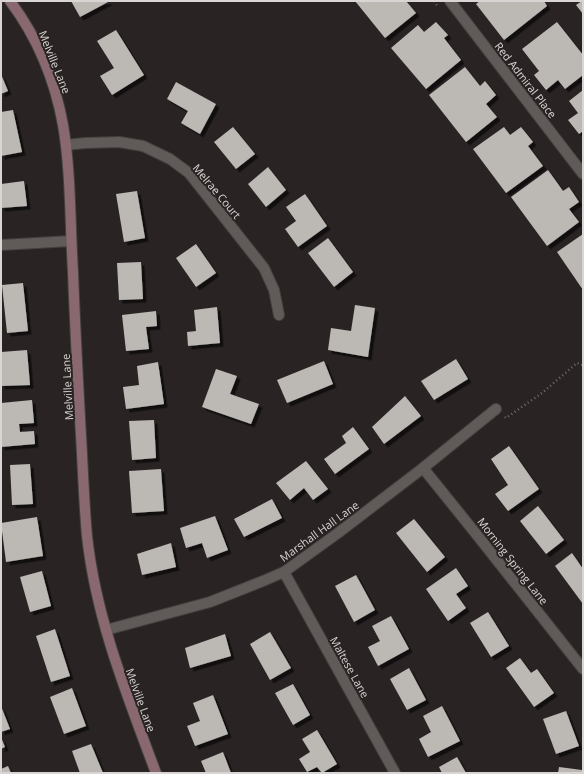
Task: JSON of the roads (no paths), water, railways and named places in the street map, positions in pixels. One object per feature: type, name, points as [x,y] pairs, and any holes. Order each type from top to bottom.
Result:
[{"type":"street","name":"Melville Lane","points":[[10,1],[32,36],[40,52],[53,84],[61,113],[66,145],[86,520],[92,571],[106,630],[117,667],[156,773]]},
{"type":"street","name":"Red Admiral Place","points":[[450,1],[583,174]]},
{"type":"street","name":"Melrae Court","points":[[66,145],[86,142],[119,142],[143,146],[170,158],[189,173],[264,268],[274,290],[279,315]]},
{"type":"street","points":[[1,245],[71,241]]},
{"type":"street","name":"Marshall Hall Lane","points":[[106,630],[210,602],[284,572],[423,468],[496,408]]},
{"type":"street","name":"Morning Spring Lane","points":[[423,468],[583,669]]},
{"type":"street","name":"Maltese Lane","points":[[284,572],[395,773]]}]
